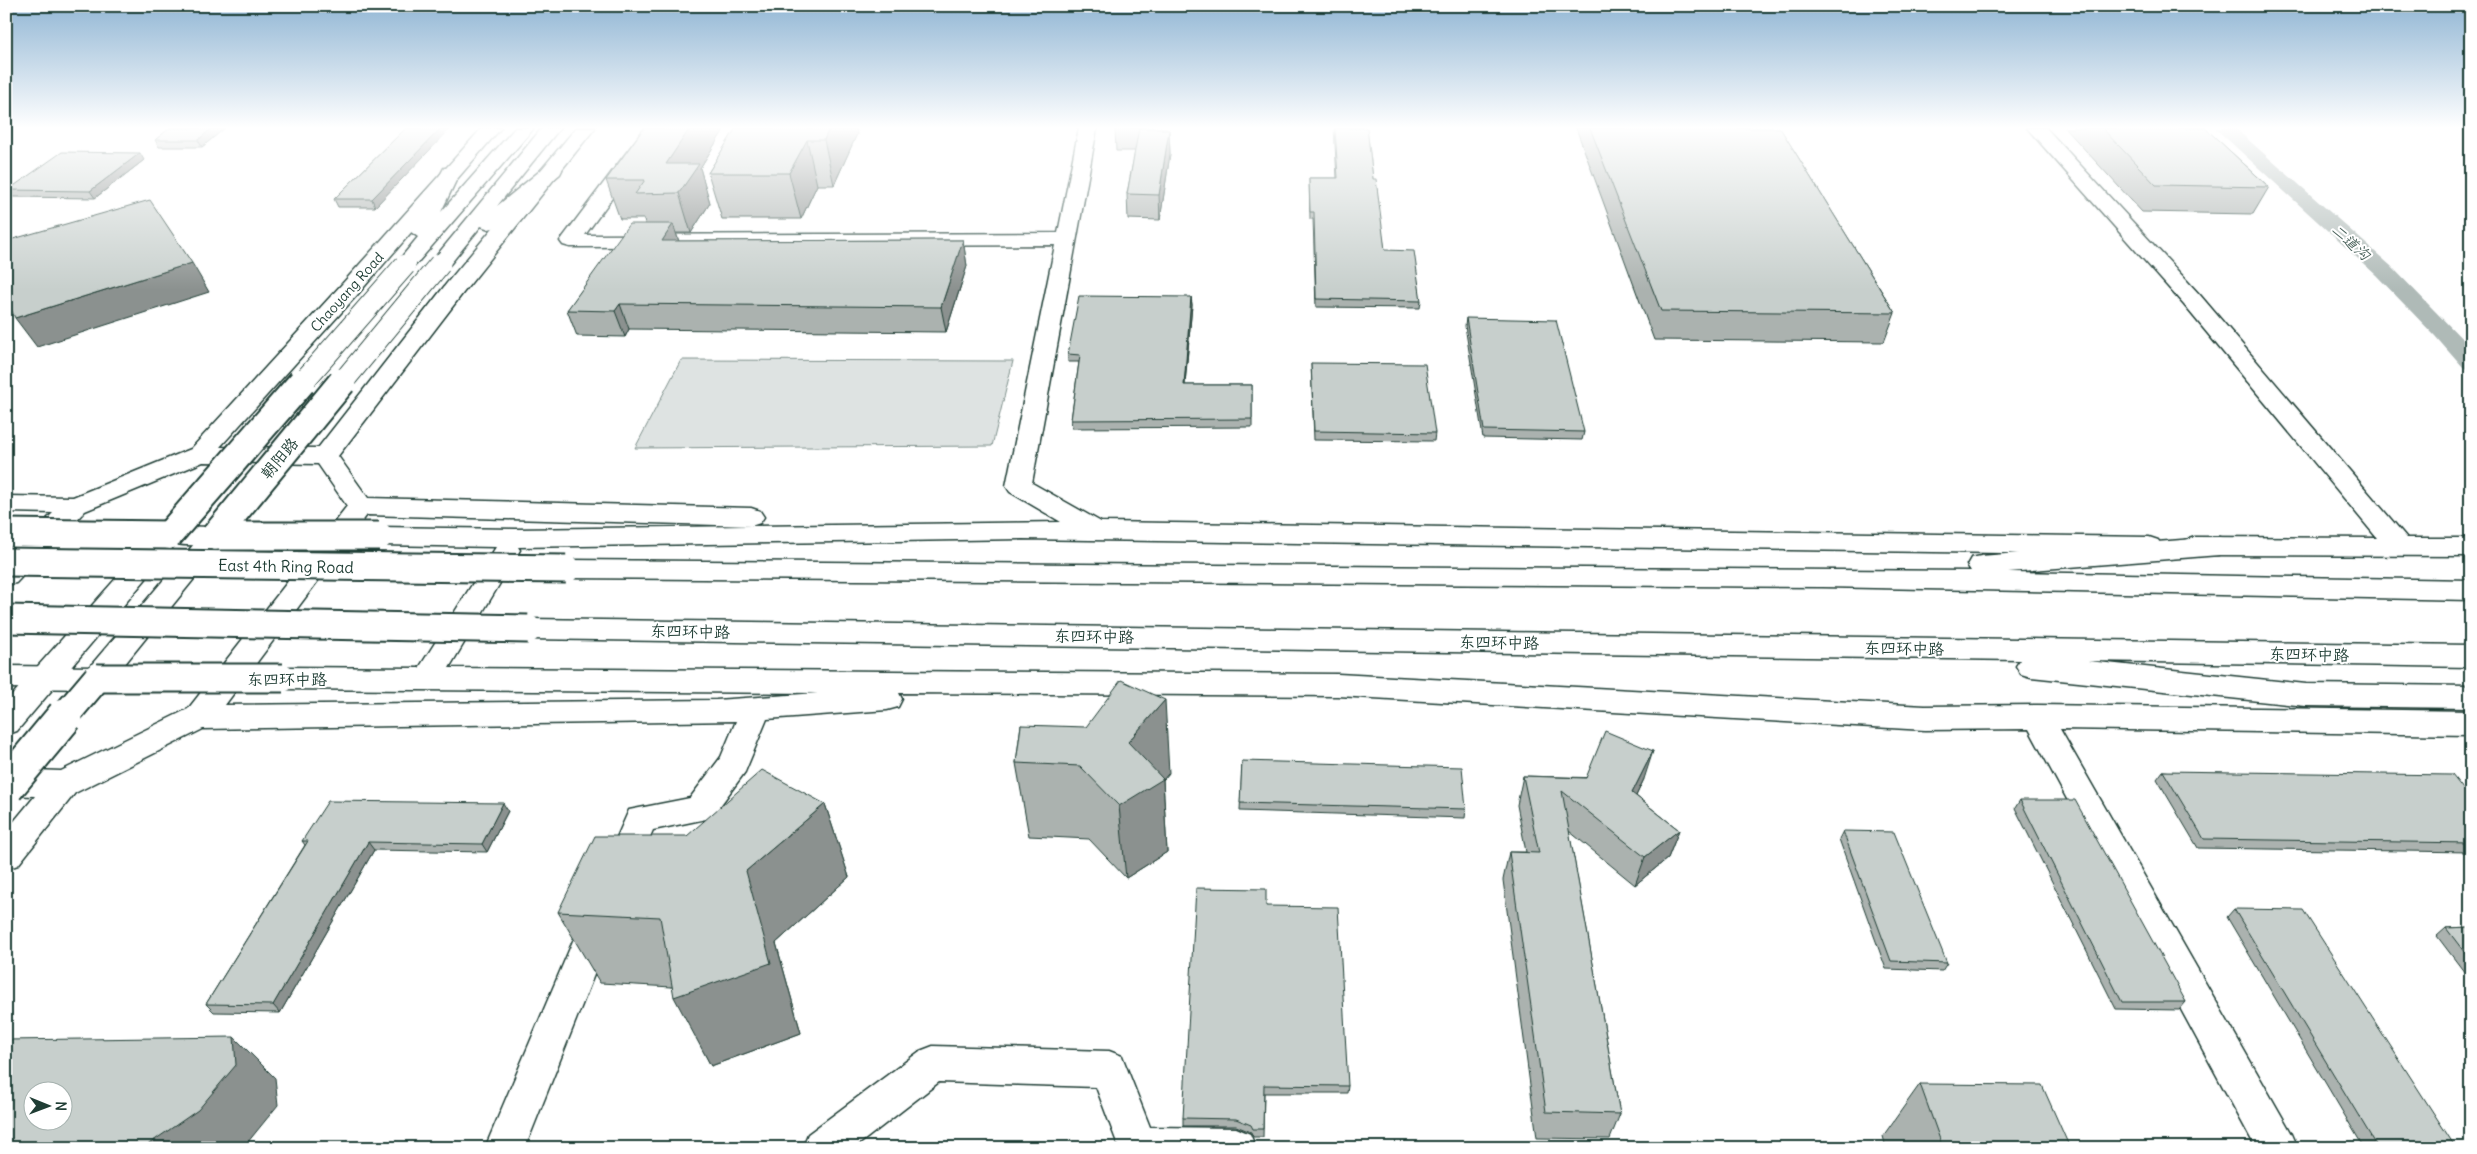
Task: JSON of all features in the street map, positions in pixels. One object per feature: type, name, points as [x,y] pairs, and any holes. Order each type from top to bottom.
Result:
[{"type":"main road","name":"Chaoyang Road","points":[[200,454],[350,289],[442,182]]},
{"type":"main road","points":[[405,264],[446,182]]},
{"type":"main road","name":"朝阳路","points":[[6,723],[477,182]]},
{"type":"main road","name":"朝阳路","points":[[6,787],[507,182]]},
{"type":"main road","points":[[440,264],[539,182]]},
{"type":"main road","points":[[325,456],[455,288],[543,182]]},
{"type":"main road","points":[[614,182],[570,240],[1067,239]]},
{"type":"main road","points":[[1078,182],[1019,486],[1095,531]]},
{"type":"main road","points":[[2085,182],[2192,300],[2399,546]]},
{"type":"main road","points":[[6,576],[76,505],[200,454],[325,456]]},
{"type":"main road","points":[[325,456],[360,506]]},
{"type":"main road","points":[[6,504],[76,505]]},
{"type":"main road","points":[[360,506],[887,520],[1022,530]]},
{"type":"main road","points":[[6,855],[64,784],[199,718],[360,506]]},
{"type":"main road","points":[[6,533],[515,538],[1022,530],[2219,546],[2471,547]]},
{"type":"main road","points":[[427,680],[515,538]]},
{"type":"main road","points":[[1823,578],[2219,546]]},
{"type":"main road","name":"East 4th Ring Road","points":[[6,562],[566,569],[1823,578]]},
{"type":"main road","points":[[1823,578],[2471,590]]},
{"type":"main road","name":"东四环中路","points":[[6,620],[2471,656]]},
{"type":"main road","points":[[1858,647],[2306,695],[2471,698]]},
{"type":"main road","points":[[6,677],[45,677]]},
{"type":"main road","name":"东四环中路","points":[[45,677],[1338,685],[1925,718],[2471,723]]},
{"type":"main road","name":"东四环中路","points":[[199,718],[716,711],[1136,684]]},
{"type":"main road","points":[[505,1148],[640,819],[700,809],[734,762],[757,708]]},
{"type":"main road","points":[[2038,718],[2278,1148]]},
{"type":"main road","points":[[6,782],[64,784]]},
{"type":"main road","points":[[822,1148],[933,1064],[1110,1068],[1138,1146],[1236,1148]]},
{"type":"shaded area","points":[[681,360],[1013,361],[992,446],[635,448]]},
{"type":"building","points":[[20,182],[102,182],[90,191],[8,190]]},
{"type":"building","points":[[351,182],[389,182],[372,199],[334,199]]},
{"type":"building","points":[[644,182],[687,182],[679,193],[635,194]]},
{"type":"building","points":[[1129,182],[1161,182],[1159,195],[1127,194]]},
{"type":"building","points":[[1309,182],[1376,182],[1385,250],[1414,251],[1421,301],[1316,299],[1314,212],[1310,212]]},
{"type":"building","points":[[1611,182],[1813,182],[1895,313],[1661,311]]},
{"type":"building","points":[[2153,182],[2263,182],[2269,187],[2156,185]]},
{"type":"building","points":[[150,200],[192,263],[15,318],[6,298],[6,241]]},
{"type":"building","points":[[629,224],[673,224],[662,241],[963,240],[941,307],[620,304],[615,311],[567,310]]},
{"type":"building","points":[[1079,296],[1191,297],[1184,385],[1252,385],[1252,419],[1071,420],[1080,355],[1068,354]]},
{"type":"building","points":[[1466,318],[1556,320],[1584,432],[1484,430]]},
{"type":"building","points":[[1311,363],[1425,364],[1435,433],[1314,431]]},
{"type":"building","points":[[1121,680],[1165,700],[1128,742],[1163,779],[1119,806],[1080,766],[1016,763],[1021,725],[1086,727]]},
{"type":"building","points":[[1605,731],[1653,751],[1632,793],[1679,830],[1645,857],[1562,791],[1620,1114],[1546,1112],[1509,852],[1539,853],[1523,776],[1586,778]]},
{"type":"building","points":[[1242,761],[1462,767],[1466,809],[1240,803]]},
{"type":"building","points":[[762,770],[825,804],[746,871],[771,963],[674,997],[660,917],[558,912],[595,836],[687,836]]},
{"type":"building","points":[[2163,771],[2452,775],[2471,799],[2471,843],[2204,839]]},
{"type":"building","points":[[2020,800],[2075,800],[2186,1002],[2122,1002]]},
{"type":"building","points":[[328,801],[503,803],[482,844],[368,842],[273,1005],[206,1004],[308,841],[302,841]]},
{"type":"building","points":[[1843,831],[1894,832],[1947,963],[1891,961]]},
{"type":"building","points":[[1196,888],[1266,889],[1266,906],[1338,907],[1348,1086],[1264,1085],[1263,1129],[1253,1129],[1251,1125],[1236,1119],[1183,1118]]},
{"type":"building","points":[[2234,909],[2303,910],[2456,1148],[2378,1148]]},
{"type":"building","points":[[2471,927],[2471,961],[2446,928]]},
{"type":"building","points":[[234,1037],[236,1065],[198,1110],[143,1148],[6,1148],[6,1040]]},
{"type":"building","points":[[1920,1084],[2042,1085],[2070,1148],[1943,1148]]},
{"type":"waterway","name":"二道沟","points":[[2285,182],[2352,241],[2414,300],[2471,363]]}]
